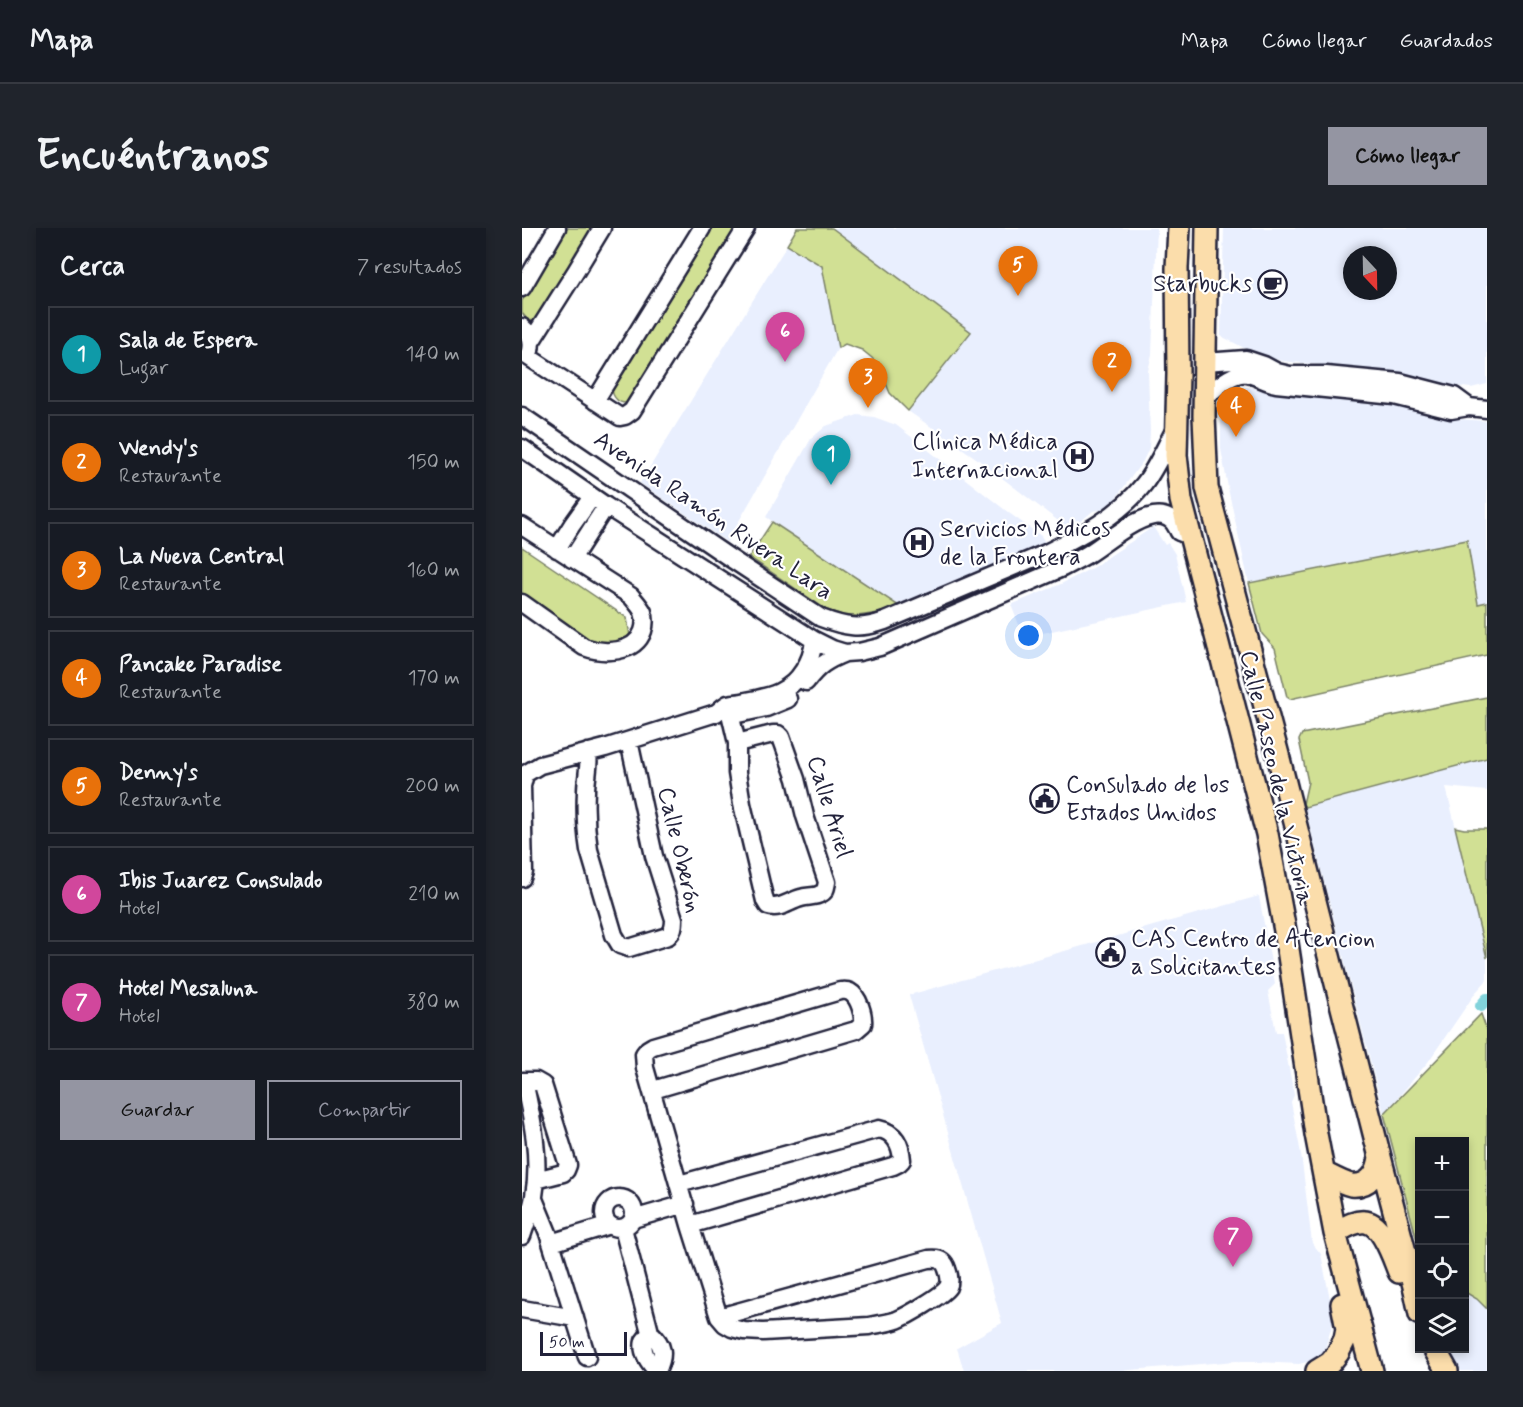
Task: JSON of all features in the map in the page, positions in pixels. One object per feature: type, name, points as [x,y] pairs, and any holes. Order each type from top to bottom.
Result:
[{"type":"main road","name":"Calle Paseo de la Victoria","points":[[1179,228],[1176,455],[1181,500],[1269,844],[1288,946],[1316,1134],[1335,1233],[1372,1371]]},
{"type":"main road","name":"Calle Paseo de la Victoria","points":[[1207,228],[1204,398],[1207,488],[1416,1299]]},
{"type":"main road","points":[[1324,1173],[1350,1185],[1362,1184],[1372,1178],[1378,1169],[1380,1157]]},
{"type":"main road","points":[[1335,1233],[1359,1222],[1368,1222],[1378,1229],[1415,1306]]},
{"type":"main road","points":[[1317,1371],[1330,1363],[1345,1339],[1347,1329],[1340,1292],[1348,1282]]},
{"type":"main road","points":[[1433,1353],[1436,1371]]},
{"type":"main road","points":[[1435,1353],[1447,1371]]},
{"type":"street","points":[[522,288],[557,228]]},
{"type":"street","points":[[527,353],[602,228]]},
{"type":"street","points":[[595,401],[702,228]]},
{"type":"street","points":[[527,353],[595,401],[621,417],[625,416],[632,411],[746,228]]},
{"type":"street","points":[[522,327],[529,335],[527,353]]},
{"type":"street","points":[[1205,362],[1246,359],[1290,375],[1326,375],[1400,382],[1454,396],[1469,406]]},
{"type":"street","points":[[1204,398],[1231,377],[1242,374],[1283,385],[1394,396],[1451,410],[1469,406],[1487,409]]},
{"type":"street","name":"Avenida Ramón Rivera Lara","points":[[522,416],[821,618],[850,626],[867,627],[1065,543],[1110,516],[1130,500],[1145,482],[1176,426]]},
{"type":"street","name":"Avenida Ramón Rivera Lara","points":[[522,448],[769,612],[814,640],[832,649],[845,652],[880,647],[1076,561],[1147,517],[1165,516],[1175,523],[1179,532],[1190,536]]},
{"type":"street","points":[[557,549],[572,525],[599,501]]},
{"type":"street","points":[[572,559],[599,501]]},
{"type":"street","points":[[522,526],[631,596],[642,610],[645,620],[644,628],[641,637],[632,646],[613,651],[591,649],[584,647],[522,603]]},
{"type":"street","points":[[1065,543],[1076,561]]},
{"type":"street","points":[[718,577],[730,558]]},
{"type":"street","points":[[867,627],[871,650]]},
{"type":"street","points":[[522,878],[524,872],[522,786],[525,774],[540,765],[629,741],[772,695],[793,685],[798,679],[811,658],[814,640]]},
{"type":"street","points":[[725,711],[766,708],[785,701],[798,692],[820,666],[845,652]]},
{"type":"street","name":"Calle Ariel","points":[[725,711],[737,743],[737,773],[742,804],[765,901],[773,908],[821,894],[825,890],[826,882],[804,816],[796,779],[781,737],[773,734],[737,743]]},
{"type":"street","name":"Calle Oberón","points":[[588,752],[590,763],[586,790],[589,850],[614,935],[620,945],[629,948],[668,936],[674,925],[654,856],[629,741]]},
{"type":"street","points":[[653,1090],[856,1030],[863,1024],[863,1015],[854,996],[848,991],[840,991],[653,1046],[646,1051],[643,1058],[690,1225],[719,1317],[732,1328],[744,1331],[869,1326],[906,1316],[942,1293],[947,1288],[949,1276],[946,1264],[941,1260],[929,1259],[719,1317]]},
{"type":"street","points":[[522,1236],[534,1199],[536,1180],[534,1129],[523,1081],[538,1081],[543,1085],[568,1165],[562,1173],[536,1180]]},
{"type":"street","points":[[549,1238],[621,1219],[682,1194],[879,1130],[886,1130],[897,1140],[902,1160],[893,1166],[690,1225]]},
{"type":"street","points":[[534,1199],[549,1238],[587,1357]]},
{"type":"street","points":[[621,1219],[650,1332],[659,1342],[663,1356],[657,1371]]},
{"type":"street","points":[[522,1309],[575,1318]]},
{"type":"shaded area","points":[[832,228],[1157,228],[1152,354],[1148,371],[1149,448],[1143,461],[1112,503],[1093,511],[1070,530],[976,458],[908,411],[971,332]]},
{"type":"shaded area","points":[[1224,228],[1487,228],[1487,384],[1471,388],[1439,384],[1400,373],[1282,361],[1252,352],[1221,336]]},
{"type":"shaded area","points":[[787,245],[822,266],[838,348],[727,542],[640,483]]},
{"type":"shaded area","points":[[1240,387],[1250,387],[1275,394],[1375,399],[1442,418],[1487,421],[1487,602],[1478,604],[1467,540],[1249,583],[1221,449],[1221,422],[1234,394]]},
{"type":"shaded area","points":[[858,415],[874,417],[896,425],[1041,536],[1045,542],[1000,564],[899,606],[766,517],[811,439],[826,426]]},
{"type":"shaded area","points":[[1153,527],[1165,545],[1168,543],[1175,554],[1186,602],[1024,637],[1011,605],[1092,568]]},
{"type":"shaded area","points":[[1487,758],[1487,791],[1446,787],[1487,958],[1487,980],[1476,992],[1428,1062],[1384,1114],[1305,807]]},
{"type":"shaded area","points":[[1259,896],[1275,984],[1268,991],[1276,1032],[1282,1032],[1294,1095],[1291,1102],[1301,1154],[1312,1243],[1321,1254],[1334,1319],[1322,1358],[1299,1364],[1236,1361],[1119,1371],[964,1371],[957,1348],[1002,1323],[909,995]]},
{"type":"shaded area","points":[[1469,1294],[1487,1309],[1487,1371],[1461,1371],[1452,1353],[1469,1353]]},
{"type":"green space","points":[[564,228],[595,228],[535,321],[528,320],[522,313],[522,301]]},
{"type":"green space","points":[[706,228],[734,228],[733,239],[631,402],[619,402],[613,393],[612,385]]},
{"type":"green space","points":[[797,228],[832,228],[971,332],[908,411],[890,393],[879,367],[872,358],[862,350],[845,344],[838,348],[822,266],[787,245]]},
{"type":"green space","points":[[772,522],[899,606],[879,613],[857,616],[845,616],[827,610],[749,557]]},
{"type":"green space","points":[[1467,540],[1478,604],[1487,602],[1487,655],[1290,699],[1287,697],[1275,648],[1262,634],[1249,583]]},
{"type":"green space","points":[[522,547],[627,618],[630,636],[625,640],[594,644],[522,593]]},
{"type":"green space","points":[[1487,697],[1487,758],[1305,807],[1303,804],[1308,782],[1299,740],[1302,734]]},
{"type":"green space","points":[[1455,827],[1487,829],[1487,958]]},
{"type":"green space","points":[[1481,1014],[1487,1031],[1487,1309],[1469,1294],[1469,1137],[1415,1137],[1415,1233],[1384,1114]]},
{"type":"waterway","points":[[1481,1006],[1487,999]]},
{"type":"place","name":"Starbucks","points":[[1273,284]]},
{"type":"place","name":"Denny's","points":[[1018,296]]},
{"type":"place","name":"Ibis Juarez Consulado","points":[[785,362]]},
{"type":"place","name":"Wendy's","points":[[1112,392]]},
{"type":"place","name":"La Nueva Central","points":[[868,408]]},
{"type":"place","name":"Pancake Paradise","points":[[1236,437]]},
{"type":"place","name":"Clínica Médica Internacional","points":[[1079,456]]},
{"type":"place","name":"Sala de Espera","points":[[831,485]]},
{"type":"place","name":"Servicios Médicos de la Frontera","points":[[919,543]]},
{"type":"place","name":"Consulado de los Estados Unidos","points":[[1045,799]]},
{"type":"place","name":"CAS Centro de Atencion a Solicitantes","points":[[1110,953]]},
{"type":"place","name":"Hotel Mesaluna","points":[[1233,1267]]}]
